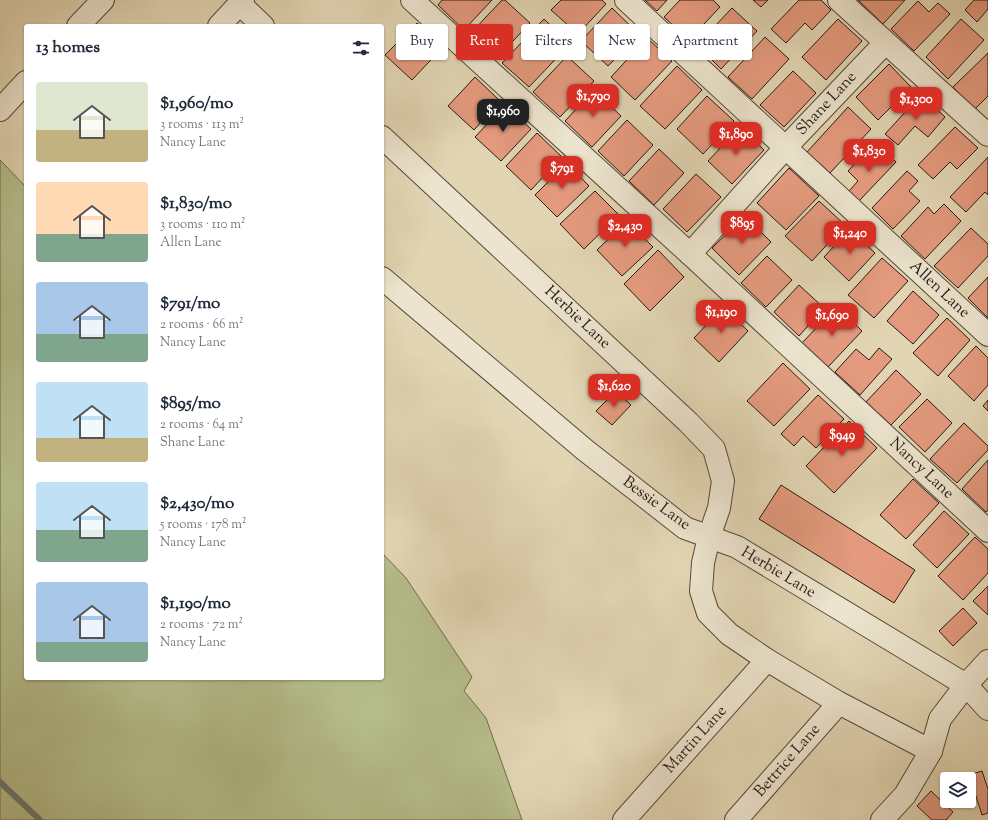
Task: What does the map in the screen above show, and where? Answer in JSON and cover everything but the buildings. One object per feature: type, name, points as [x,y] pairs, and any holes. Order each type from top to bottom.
[{"type":"street","points":[[80,24],[103,0]]},
{"type":"street","name":"Nancy Lane","points":[[412,0],[690,254],[988,531]]},
{"type":"street","name":"Allen Lane","points":[[626,0],[988,335]]},
{"type":"street","points":[[839,0],[988,135]]},
{"type":"street","points":[[221,24],[242,2],[261,24]]},
{"type":"street","name":"Shane Lane","points":[[690,254],[786,147],[885,43]]},
{"type":"street","points":[[0,110],[24,84]]},
{"type":"street","name":"Herbie Lane","points":[[384,139],[688,422],[714,449],[724,481],[719,508],[709,538],[737,547],[966,685],[988,709]]},
{"type":"street","name":"Bessie Lane","points":[[384,280],[586,450],[684,528],[709,538],[703,563],[701,591],[708,613],[729,634],[768,660],[839,703],[931,751]]},
{"type":"street","name":"Martin Lane","points":[[624,820],[768,660]]},
{"type":"street","points":[[882,820],[905,795],[931,751],[940,719],[966,685],[988,661]]},
{"type":"street","name":"Bettrice Lane","points":[[736,820],[839,703]]},
{"type":"green space","points":[[0,160],[24,185],[24,680],[384,680],[384,555],[406,578],[472,677],[464,691],[486,718],[522,820],[0,820]]},
{"type":"waterway","points":[[0,782],[40,820]]}]
